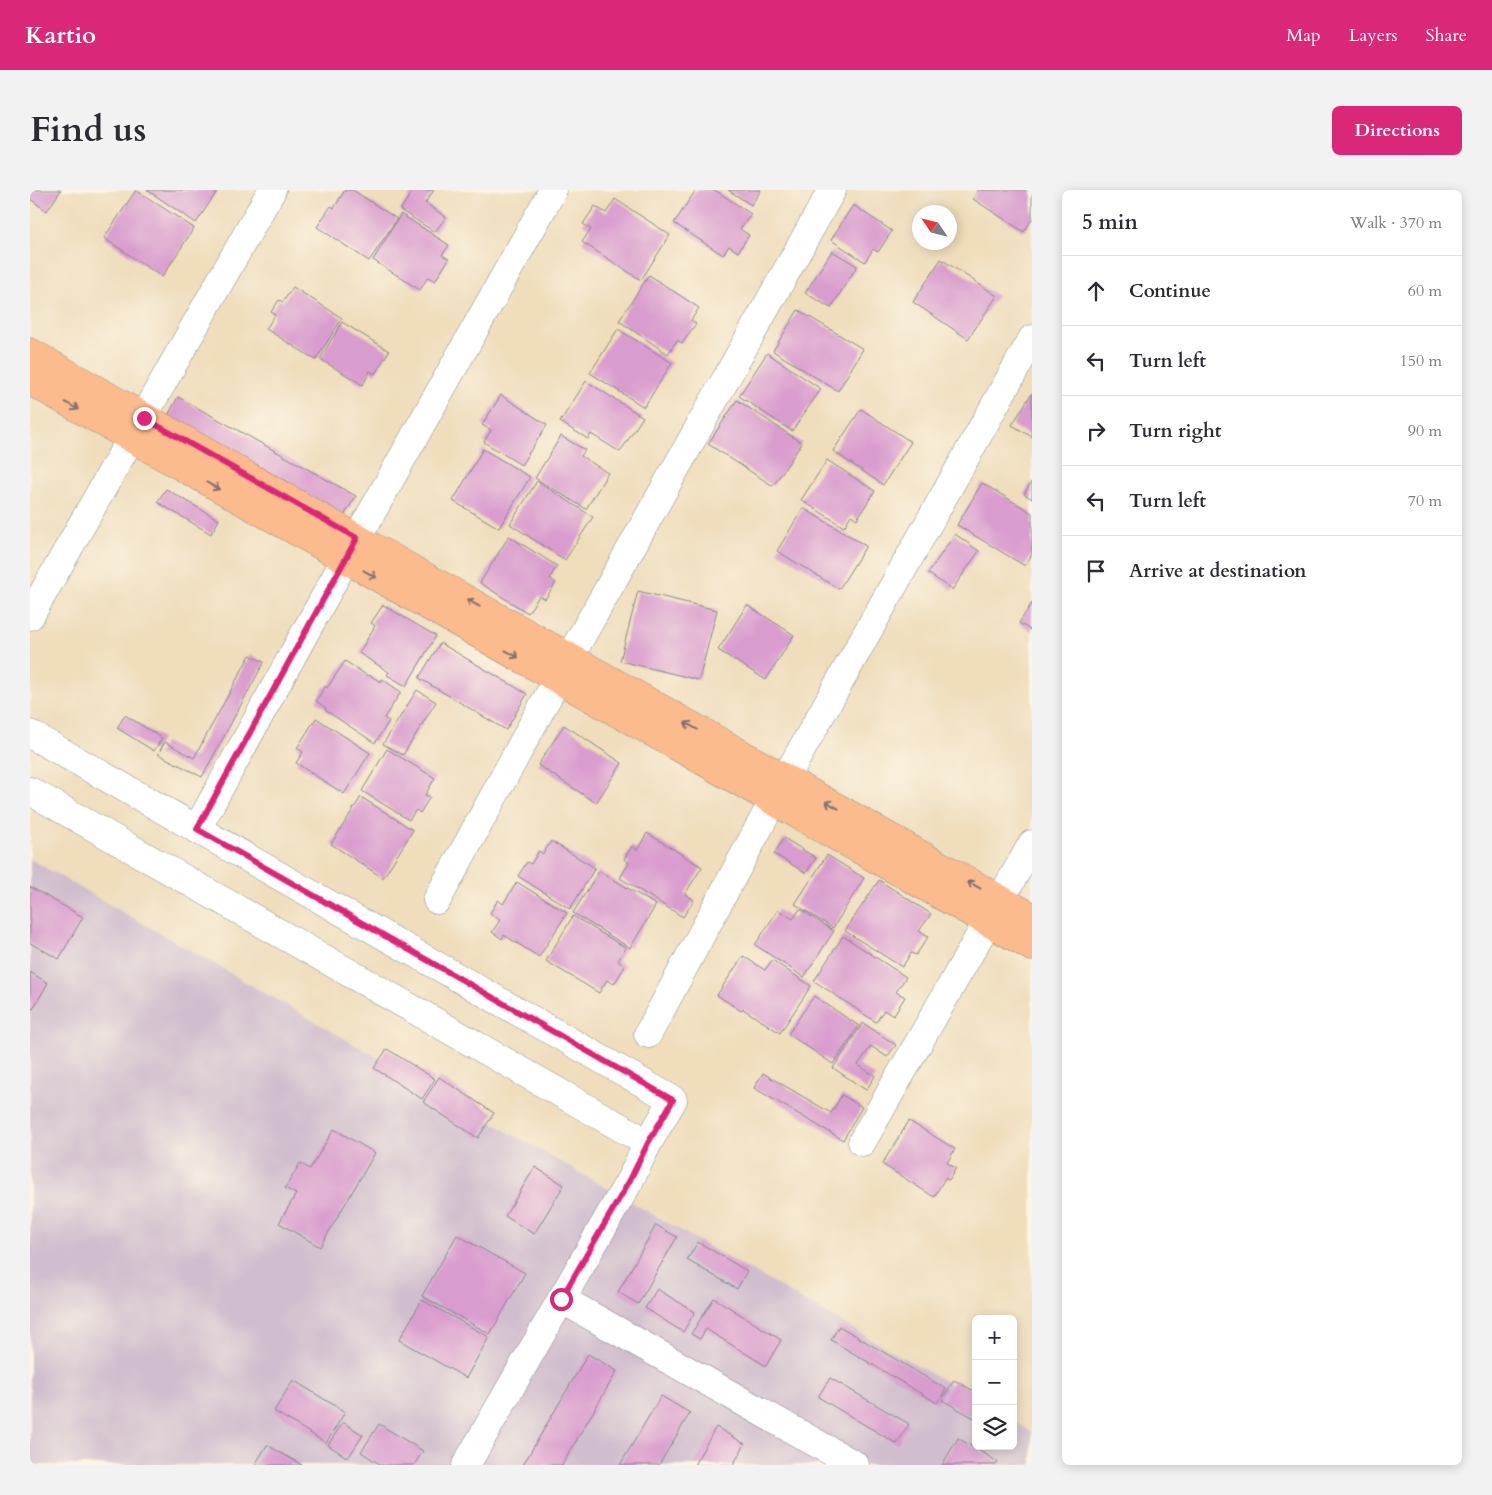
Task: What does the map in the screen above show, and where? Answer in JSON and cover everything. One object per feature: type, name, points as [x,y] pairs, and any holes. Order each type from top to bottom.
[{"type":"main road","points":[[30,352],[137,429]]},
{"type":"main road","points":[[30,381],[137,429],[995,911],[1032,947]]},
{"type":"main road","points":[[995,911],[1032,917]]},
{"type":"street","points":[[30,616],[272,190]]},
{"type":"street","points":[[197,829],[552,190]]},
{"type":"street","points":[[437,900],[832,190]]},
{"type":"street","points":[[648,1034],[779,790],[1032,339]]},
{"type":"street","points":[[30,734],[673,1100],[648,1143],[630,1180],[466,1465]]},
{"type":"street","points":[[30,791],[648,1143]]},
{"type":"street","points":[[862,1142],[1032,844]]},
{"type":"street","points":[[561,1299],[855,1465]]},
{"type":"shaded area","points":[[30,859],[972,1397],[972,1450],[1017,1450],[1017,1423],[1032,1432],[1032,1465],[30,1465]]},
{"type":"building","points":[[30,190],[61,190],[47,211],[30,199]]},
{"type":"building","points":[[136,190],[194,228],[162,277],[104,238]]},
{"type":"building","points":[[147,190],[218,190],[196,223]]},
{"type":"building","points":[[345,190],[353,190],[397,219],[369,261],[317,227],[331,206],[334,208]]},
{"type":"building","points":[[413,190],[434,190],[425,203],[446,217],[435,232],[400,210]]},
{"type":"building","points":[[696,190],[715,190],[751,214],[740,229],[749,235],[738,252],[729,246],[723,255],[674,223]]},
{"type":"building","points":[[728,190],[761,190],[751,205]]},
{"type":"building","points":[[978,190],[1032,190],[1032,219],[1024,232],[973,199]]},
{"type":"building","points":[[615,199],[670,235],[641,280],[582,242],[591,229],[583,224],[595,206],[606,213]]},
{"type":"building","points":[[853,205],[892,231],[878,252],[873,249],[865,262],[831,240]]},
{"type":"building","points":[[401,214],[449,245],[442,255],[449,259],[435,281],[428,277],[420,290],[373,260]]},
{"type":"building","points":[[832,251],[857,266],[831,308],[805,293]]},
{"type":"building","points":[[941,259],[997,296],[968,339],[913,302]]},
{"type":"building","points":[[649,275],[699,308],[691,320],[696,324],[682,343],[677,340],[668,354],[619,321]]},
{"type":"building","points":[[293,287],[342,318],[316,360],[266,329],[275,315],[271,312],[279,300],[283,302]]},
{"type":"building","points":[[798,310],[863,349],[838,391],[773,351]]},
{"type":"building","points":[[342,322],[389,351],[375,374],[370,371],[363,385],[320,359]]},
{"type":"building","points":[[618,329],[672,363],[644,407],[590,373]]},
{"type":"building","points":[[767,353],[821,389],[792,431],[739,396]]},
{"type":"building","points":[[586,381],[643,417],[620,452],[591,434],[588,439],[560,422]]},
{"type":"building","points":[[1032,393],[1032,437],[1012,425]]},
{"type":"building","points":[[501,395],[547,425],[521,465],[484,442],[491,430],[482,425]]},
{"type":"building","points":[[178,397],[356,496],[344,516],[167,417]]},
{"type":"building","points":[[737,400],[802,443],[773,486],[708,444]]},
{"type":"building","points":[[861,409],[911,442],[883,485],[833,451]]},
{"type":"building","points":[[561,436],[585,450],[581,456],[608,473],[586,509],[535,478]]},
{"type":"building","points":[[483,449],[530,477],[499,528],[453,501]]},
{"type":"building","points":[[827,460],[875,491],[857,519],[851,515],[844,527],[801,500]]},
{"type":"building","points":[[537,481],[593,517],[565,560],[510,524]]},
{"type":"building","points":[[1032,481],[1032,499],[1024,494]]},
{"type":"building","points":[[982,483],[1032,513],[1032,554],[1025,566],[957,525]]},
{"type":"building","points":[[166,489],[219,520],[211,534],[157,502]]},
{"type":"building","points":[[803,508],[866,546],[839,589],[777,551]]},
{"type":"building","points":[[955,534],[979,551],[952,590],[928,573]]},
{"type":"building","points":[[509,536],[557,566],[550,578],[556,583],[545,599],[539,596],[528,613],[480,583]]},
{"type":"building","points":[[638,591],[717,610],[699,680],[620,661]]},
{"type":"building","points":[[1032,603],[1032,631],[1019,623]]},
{"type":"building","points":[[383,605],[436,636],[406,686],[387,675],[389,672],[359,653],[375,626],[371,623]]},
{"type":"building","points":[[747,605],[794,635],[766,680],[718,650]]},
{"type":"building","points":[[440,643],[527,694],[506,730],[419,678]]},
{"type":"building","points":[[250,655],[264,662],[202,777],[158,754],[165,742],[194,758]]},
{"type":"building","points":[[345,661],[368,676],[381,682],[382,679],[401,692],[384,718],[389,721],[375,743],[325,710],[326,708],[316,701],[325,686],[327,688]]},
{"type":"building","points":[[417,690],[436,702],[403,755],[383,744]]},
{"type":"building","points":[[125,715],[162,738],[154,751],[117,728]]},
{"type":"building","points":[[316,718],[370,753],[344,794],[296,763],[303,752],[297,748]]},
{"type":"building","points":[[564,725],[622,763],[596,803],[538,765]]},
{"type":"building","points":[[387,749],[435,778],[425,795],[430,797],[420,813],[416,810],[409,820],[362,791]]},
{"type":"building","points":[[361,797],[413,830],[383,878],[331,844]]},
{"type":"building","points":[[647,833],[702,867],[685,894],[694,900],[683,917],[620,878],[629,863],[624,859],[632,846],[637,850]]},
{"type":"building","points":[[784,838],[816,858],[806,873],[774,854]]},
{"type":"building","points":[[551,841],[595,868],[570,909],[518,876],[527,862],[531,864],[539,851],[543,854]]},
{"type":"building","points":[[827,855],[864,878],[833,928],[795,904]]},
{"type":"building","points":[[599,871],[656,905],[630,948],[573,913]]},
{"type":"building","points":[[879,880],[931,914],[919,931],[928,937],[916,955],[911,953],[902,967],[845,931]]},
{"type":"building","points":[[517,882],[567,913],[539,957],[504,935],[502,939],[492,932],[500,920],[490,913],[498,900],[503,904]]},
{"type":"building","points":[[30,887],[83,917],[59,959],[30,943]]},
{"type":"building","points":[[800,909],[834,931],[804,977],[755,945],[778,910],[793,919]]},
{"type":"building","points":[[573,916],[626,948],[618,961],[625,966],[614,984],[607,980],[599,993],[546,961]]},
{"type":"building","points":[[843,936],[906,977],[896,992],[905,997],[893,1016],[884,1010],[876,1022],[814,981]]},
{"type":"building","points":[[743,956],[765,970],[772,960],[811,986],[780,1033],[717,995]]},
{"type":"building","points":[[30,972],[48,983],[33,1009],[30,1007]]},
{"type":"building","points":[[814,996],[859,1026],[833,1064],[788,1034]]},
{"type":"building","points":[[863,1023],[896,1045],[887,1057],[871,1046],[858,1065],[875,1076],[866,1090],[833,1068]]},
{"type":"building","points":[[387,1049],[435,1079],[422,1099],[374,1068]]},
{"type":"building","points":[[763,1073],[831,1113],[842,1095],[862,1107],[843,1140],[754,1088]]},
{"type":"building","points":[[439,1077],[494,1113],[478,1138],[423,1102]]},
{"type":"building","points":[[909,1121],[955,1149],[947,1163],[956,1168],[949,1180],[945,1178],[934,1197],[882,1164]]},
{"type":"building","points":[[334,1129],[375,1153],[320,1247],[279,1223],[296,1194],[285,1188],[300,1163],[310,1169]]},
{"type":"building","points":[[535,1167],[564,1185],[534,1234],[505,1216]]},
{"type":"building","points":[[656,1225],[677,1237],[638,1304],[618,1292]]},
{"type":"building","points":[[457,1235],[525,1273],[490,1334],[422,1296]]},
{"type":"building","points":[[698,1242],[747,1271],[737,1289],[687,1260]]},
{"type":"building","points":[[657,1289],[695,1312],[683,1332],[645,1308]]},
{"type":"building","points":[[714,1298],[781,1340],[766,1366],[706,1329],[700,1339],[691,1334]]},
{"type":"building","points":[[422,1300],[489,1337],[466,1378],[399,1340]]},
{"type":"building","points":[[839,1326],[946,1389],[937,1403],[831,1340]]},
{"type":"building","points":[[588,1354],[617,1371],[562,1465],[523,1465]]},
{"type":"building","points":[[830,1378],[909,1424],[897,1444],[818,1397]]},
{"type":"building","points":[[293,1380],[345,1412],[326,1443],[274,1411]]},
{"type":"building","points":[[954,1380],[972,1390],[972,1417],[942,1400]]},
{"type":"building","points":[[661,1396],[690,1413],[659,1465],[620,1465]]},
{"type":"building","points":[[343,1422],[363,1435],[348,1458],[328,1445]]},
{"type":"building","points":[[379,1424],[423,1451],[414,1465],[381,1465],[361,1452]]},
{"type":"building","points":[[716,1427],[745,1444],[733,1465],[694,1465]]},
{"type":"building","points":[[958,1438],[972,1446],[972,1450],[978,1450],[998,1462],[996,1465],[942,1465]]},
{"type":"building","points":[[267,1445],[302,1465],[255,1465]]},
{"type":"route","points":[[144,418],[357,538],[197,829],[673,1100],[648,1143],[630,1180],[561,1299]]}]
